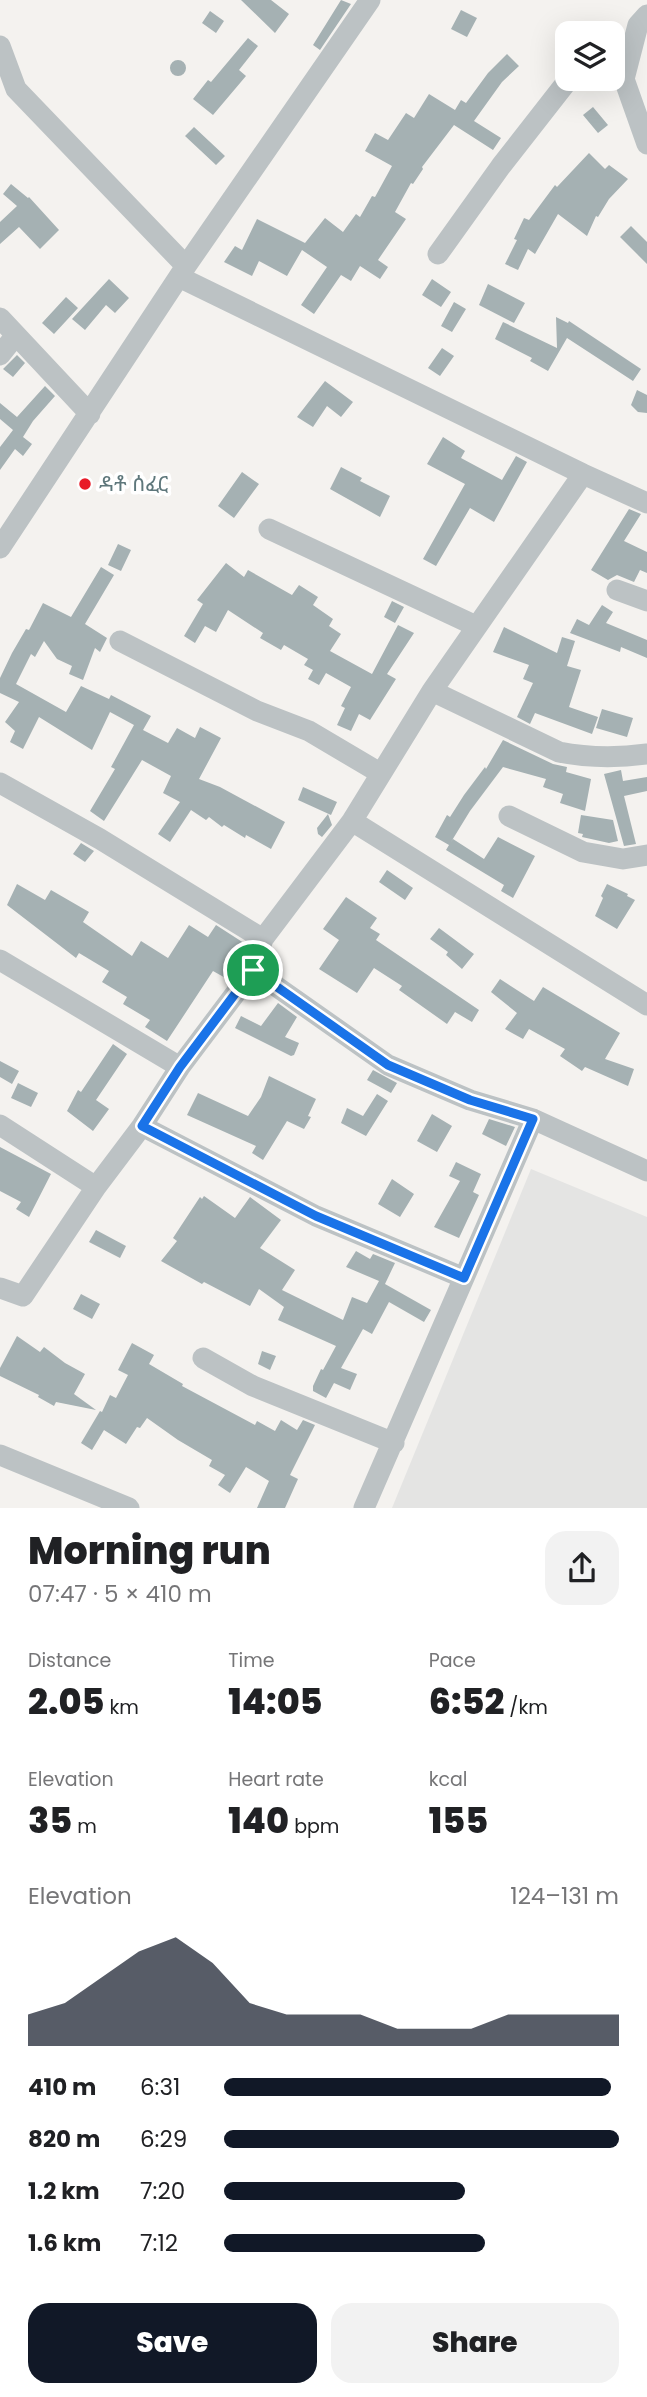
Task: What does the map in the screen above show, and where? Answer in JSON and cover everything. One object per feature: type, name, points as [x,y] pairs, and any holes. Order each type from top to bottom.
[{"type":"street","points":[[0,548],[182,271],[370,0]]},
{"type":"street","points":[[625,58],[638,25],[647,15]]},
{"type":"street","points":[[0,46],[16,89],[182,271],[583,474],[647,503]]},
{"type":"street","points":[[438,254],[501,166],[560,91]]},
{"type":"street","points":[[625,91],[647,144]]},
{"type":"street","points":[[0,318],[90,414]]},
{"type":"street","points":[[0,355],[16,335]]},
{"type":"street","points":[[0,1288],[23,1296],[180,1067],[253,970],[263,939],[352,821],[432,691],[583,474]]},
{"type":"street","points":[[269,529],[476,626]]},
{"type":"street","points":[[617,590],[647,601]]},
{"type":"street","points":[[120,641],[257,711],[309,731],[380,773]]},
{"type":"street","points":[[432,691],[559,752],[582,757],[616,758],[647,754]]},
{"type":"street","points":[[0,783],[100,839],[263,939]]},
{"type":"street","points":[[509,816],[583,852],[623,859],[647,855]]},
{"type":"street","points":[[352,821],[647,1005]]},
{"type":"street","points":[[0,960],[180,1067]]},
{"type":"street","points":[[253,970],[388,1065],[470,1100],[533,1119],[647,1171]]},
{"type":"street","points":[[364,1508],[533,1119]]},
{"type":"street","points":[[0,1125],[96,1187]]},
{"type":"street","points":[[142,1126],[316,1216],[464,1278]]},
{"type":"street","points":[[203,1358],[253,1386],[394,1443]]},
{"type":"street","points":[[0,1455],[129,1508]]},
{"type":"shaded area","points":[[531,1169],[647,1217],[647,1508],[392,1508]]},
{"type":"building","points":[[241,0],[271,0],[289,14],[275,33]]},
{"type":"building","points":[[341,0],[351,4],[320,50],[313,45]]},
{"type":"building","points":[[461,10],[477,18],[467,37],[451,29]]},
{"type":"building","points":[[210,11],[224,21],[216,33],[202,23]]},
{"type":"building","points":[[248,38],[258,46],[239,70],[246,76],[213,115],[193,99]]},
{"type":"building","points":[[507,54],[519,66],[502,82],[474,121],[501,138],[493,150],[454,125],[422,167],[413,184],[411,183],[395,212],[406,219],[378,260],[388,267],[380,279],[360,266],[351,281],[341,275],[314,314],[301,305],[327,267],[302,250],[287,276],[259,261],[252,276],[224,262],[235,246],[242,250],[257,219],[305,243],[325,218],[343,232],[356,214],[360,217],[372,196],[375,197],[392,166],[365,151],[375,133],[388,140],[406,113],[414,118],[429,94],[455,110],[461,100],[466,103],[488,73]]},
{"type":"building","points":[[175,60],[181,60],[186,68],[184,74],[175,76],[170,71],[170,65]]},
{"type":"building","points":[[593,107],[608,125],[598,133],[583,115]]},
{"type":"building","points":[[194,127],[225,156],[216,165],[185,136]]},
{"type":"building","points":[[589,153],[605,169],[609,165],[628,179],[609,199],[598,217],[596,216],[587,236],[558,214],[535,254],[528,249],[518,270],[505,264],[524,218],[529,220],[555,185],[557,187]]},
{"type":"building","points":[[11,184],[29,197],[59,230],[40,249],[19,227],[0,244],[0,222],[17,206],[3,194]]},
{"type":"building","points":[[631,226],[647,242],[647,264],[620,237]]},
{"type":"building","points":[[109,279],[129,298],[115,313],[106,305],[85,330],[72,319]]},
{"type":"building","points":[[432,279],[451,292],[441,307],[422,295]]},
{"type":"building","points":[[488,284],[525,303],[514,323],[479,305]]},
{"type":"building","points":[[66,297],[78,308],[54,334],[42,323]]},
{"type":"building","points":[[454,302],[466,309],[452,332],[441,326]]},
{"type":"building","points":[[556,317],[568,323],[569,321],[641,369],[633,381],[567,338],[548,371],[530,361],[532,358],[495,339],[503,322],[557,348]]},
{"type":"building","points":[[442,348],[454,356],[440,376],[428,368]]},
{"type":"building","points":[[17,355],[25,363],[13,377],[3,369]]},
{"type":"building","points":[[325,381],[353,402],[341,417],[327,406],[313,427],[297,417]]},
{"type":"building","points":[[45,386],[55,396],[23,437],[32,444],[23,456],[15,449],[0,470],[0,447],[13,430],[0,419],[0,403],[17,417]]},
{"type":"building","points":[[637,390],[647,395],[647,413],[638,412],[631,405]]},
{"type":"building","points":[[443,437],[465,451],[461,458],[502,480],[516,456],[527,462],[494,522],[470,508],[436,566],[423,559],[465,484],[427,464]]},
{"type":"building","points":[[341,467],[362,478],[360,481],[390,496],[380,517],[330,489]]},
{"type":"building","points":[[242,472],[259,484],[234,518],[218,506]]},
{"type":"building","points":[[629,509],[641,514],[624,541],[647,552],[647,573],[640,570],[634,582],[617,575],[608,580],[591,570]]},
{"type":"building","points":[[118,544],[131,550],[121,571],[108,565]]},
{"type":"building","points":[[226,563],[244,577],[248,570],[292,595],[299,585],[318,597],[313,605],[333,619],[329,626],[341,634],[330,651],[372,674],[398,625],[414,633],[387,674],[396,679],[370,720],[359,714],[351,731],[337,725],[345,708],[341,706],[351,687],[326,673],[319,685],[308,679],[313,670],[304,665],[308,659],[284,645],[281,650],[260,638],[263,633],[228,610],[216,632],[205,626],[195,643],[184,636],[203,604],[197,600]]},
{"type":"building","points":[[101,567],[114,575],[85,624],[107,638],[100,652],[95,648],[83,680],[69,674],[72,666],[57,659],[44,641],[35,657],[31,654],[16,684],[66,712],[81,686],[109,699],[111,695],[151,716],[143,730],[168,743],[177,728],[195,738],[200,727],[221,738],[199,779],[220,787],[285,822],[271,849],[224,825],[222,827],[209,817],[206,820],[191,810],[170,842],[158,834],[180,802],[163,793],[171,776],[142,760],[104,821],[90,811],[115,769],[111,767],[134,725],[110,712],[92,750],[39,717],[23,749],[10,742],[15,731],[5,722],[19,702],[0,693],[0,678],[12,653],[26,629],[29,630],[43,603],[71,617]]},
{"type":"building","points":[[392,601],[404,607],[395,623],[384,617]]},
{"type":"building","points":[[602,605],[613,612],[606,623],[647,640],[647,658],[621,647],[620,652],[570,633],[577,619],[589,625]]},
{"type":"building","points":[[504,627],[557,653],[562,637],[575,641],[567,666],[581,670],[569,707],[598,717],[592,734],[535,713],[530,724],[517,717],[533,683],[523,679],[529,665],[493,652]]},
{"type":"building","points":[[602,709],[633,718],[627,737],[596,728]]},
{"type":"building","points":[[503,740],[553,764],[567,767],[566,772],[591,779],[585,811],[560,803],[563,794],[543,787],[546,779],[503,767],[470,811],[451,842],[453,839],[484,859],[498,837],[535,856],[513,898],[501,891],[504,885],[446,850],[449,845],[435,837],[447,815],[450,817],[485,767],[486,769]]},
{"type":"building","points":[[621,770],[623,781],[647,777],[647,791],[624,796],[636,844],[624,846],[604,774]]},
{"type":"building","points":[[303,787],[337,802],[331,815],[298,800]]},
{"type":"building","points":[[328,814],[332,825],[322,837],[317,828]]},
{"type":"building","points":[[581,815],[613,820],[618,841],[609,843],[582,837],[583,834],[578,833]]},
{"type":"building","points":[[81,843],[94,851],[85,862],[73,854]]},
{"type":"building","points":[[387,870],[413,888],[405,900],[379,882]]},
{"type":"building","points":[[17,884],[45,900],[51,890],[89,912],[83,922],[132,956],[141,941],[168,958],[189,925],[208,937],[216,925],[247,945],[242,961],[229,980],[213,971],[167,1041],[145,1027],[150,1020],[123,1004],[127,997],[102,982],[109,971],[79,953],[76,958],[7,905]]},
{"type":"building","points":[[607,884],[635,900],[617,929],[595,916]]},
{"type":"building","points":[[346,897],[377,918],[370,928],[380,934],[376,940],[479,1010],[472,1022],[455,1012],[447,1024],[399,990],[402,986],[374,968],[357,993],[319,969],[339,940],[323,929]]},
{"type":"building","points":[[439,928],[474,954],[462,969],[446,955],[448,952],[430,939]]},
{"type":"building","points":[[500,979],[534,1001],[543,987],[620,1033],[605,1059],[634,1069],[628,1086],[585,1067],[582,1071],[560,1056],[565,1049],[529,1029],[523,1039],[505,1029],[517,1013],[491,992]]},
{"type":"building","points":[[278,1003],[297,1017],[285,1037],[299,1043],[291,1056],[235,1028],[241,1016],[261,1026]]},
{"type":"building","points":[[113,1044],[127,1054],[96,1100],[109,1109],[93,1131],[67,1111],[78,1090],[81,1092]]},
{"type":"building","points":[[0,1061],[19,1071],[12,1084],[0,1077]]},
{"type":"building","points":[[373,1070],[397,1083],[391,1093],[367,1080]]},
{"type":"building","points":[[269,1076],[316,1099],[304,1129],[287,1121],[263,1160],[252,1153],[256,1146],[187,1115],[198,1093],[248,1116],[261,1097]]},
{"type":"building","points":[[18,1083],[38,1093],[31,1107],[11,1098]]},
{"type":"building","points":[[377,1094],[388,1101],[366,1136],[341,1123],[347,1108],[363,1116]]},
{"type":"building","points":[[432,1114],[452,1126],[437,1152],[417,1141]]},
{"type":"building","points":[[489,1119],[515,1127],[506,1146],[482,1134]]},
{"type":"building","points":[[0,1147],[51,1174],[29,1217],[16,1209],[21,1202],[0,1191]]},
{"type":"building","points":[[456,1162],[481,1174],[473,1192],[479,1195],[459,1238],[434,1227],[460,1181],[449,1176]]},
{"type":"building","points":[[392,1179],[414,1194],[400,1217],[378,1204]]},
{"type":"building","points":[[204,1196],[235,1218],[250,1197],[281,1220],[260,1248],[295,1270],[282,1290],[343,1320],[352,1297],[367,1303],[379,1281],[346,1267],[356,1251],[370,1259],[373,1254],[395,1263],[385,1284],[431,1310],[424,1322],[389,1302],[372,1334],[363,1329],[341,1368],[357,1374],[350,1390],[334,1383],[326,1398],[313,1391],[313,1386],[336,1346],[278,1320],[284,1307],[259,1289],[250,1306],[161,1261],[177,1241],[173,1238],[200,1197],[202,1199]]},
{"type":"building","points":[[96,1230],[126,1246],[120,1258],[89,1242]]},
{"type":"building","points":[[81,1294],[100,1304],[92,1319],[73,1309]]},
{"type":"building","points":[[17,1336],[40,1352],[44,1347],[85,1374],[74,1394],[96,1410],[56,1402],[54,1406],[38,1397],[39,1395],[0,1376],[0,1368]]},
{"type":"building","points":[[132,1343],[154,1355],[149,1364],[183,1384],[182,1386],[255,1425],[257,1421],[275,1431],[281,1420],[297,1430],[303,1420],[315,1425],[290,1475],[298,1479],[285,1508],[257,1508],[269,1481],[246,1467],[230,1493],[218,1485],[225,1475],[209,1466],[212,1460],[147,1418],[140,1428],[137,1427],[126,1444],[104,1430],[92,1450],[81,1443],[110,1395],[116,1398],[128,1375],[118,1370]]},
{"type":"building","points":[[262,1351],[276,1356],[270,1370],[258,1364]]},
{"type":"place","name":"ዳቶ ሰፈር","points":[[85,484]]},
{"type":"route","points":[[253,970],[388,1065],[470,1100],[533,1119],[464,1278],[316,1216],[142,1126],[180,1067],[253,970]]}]
